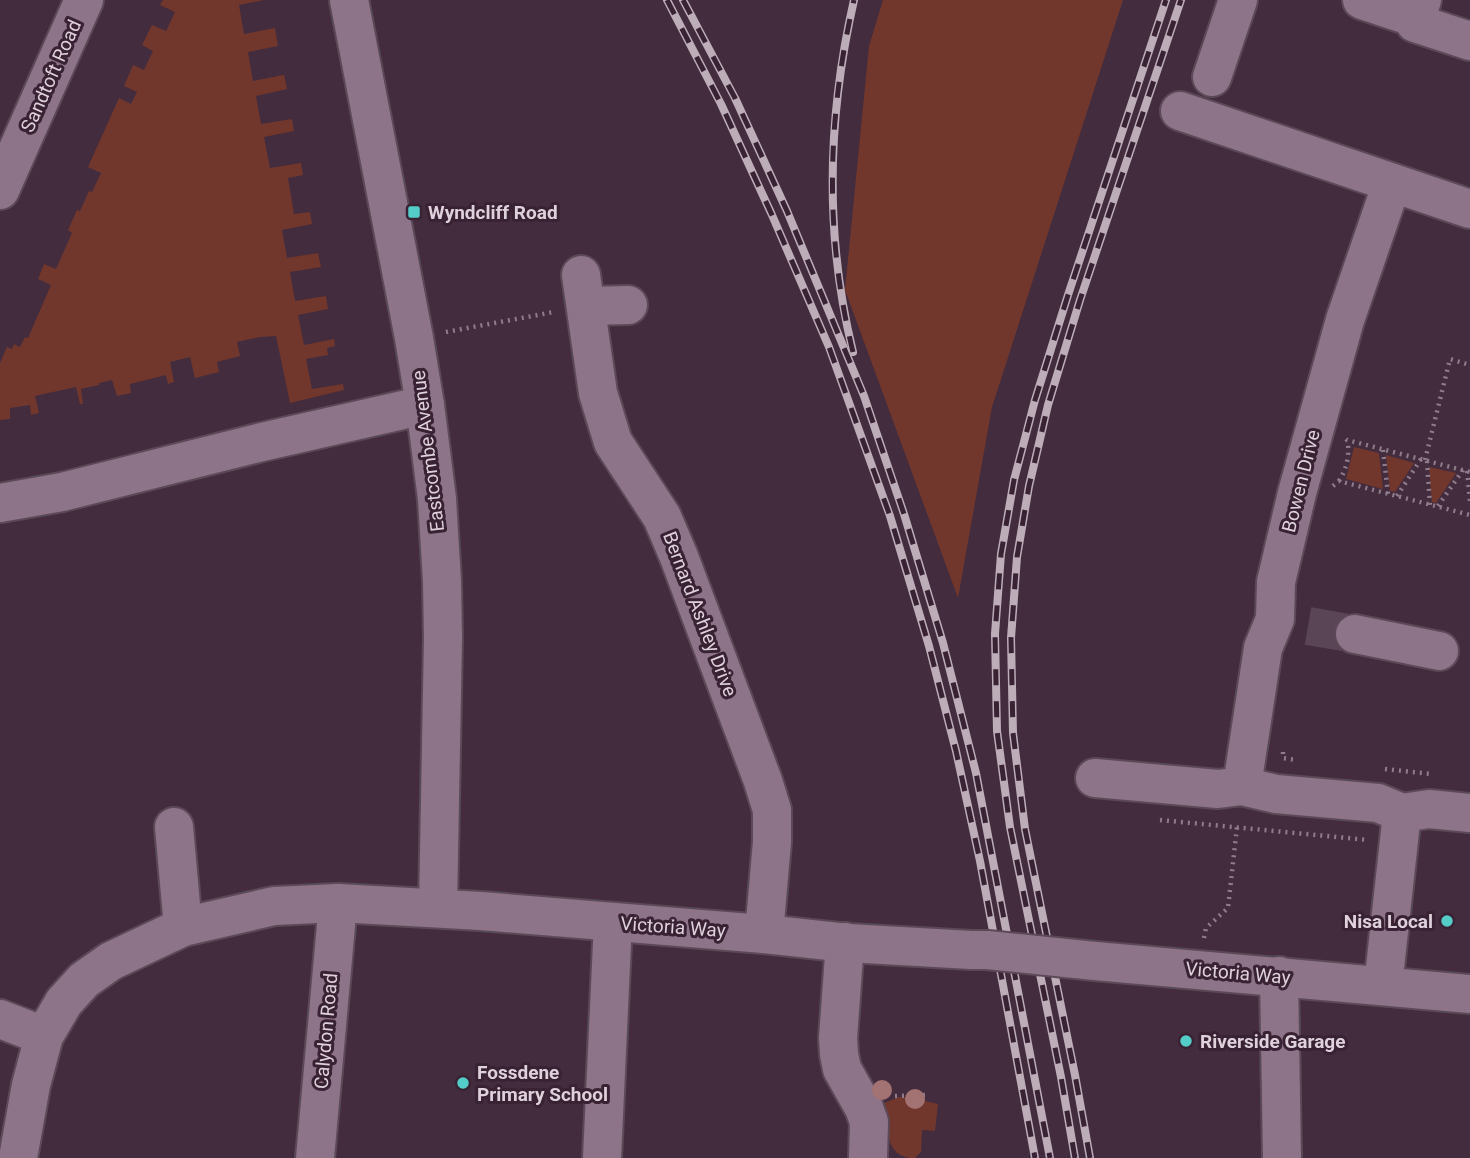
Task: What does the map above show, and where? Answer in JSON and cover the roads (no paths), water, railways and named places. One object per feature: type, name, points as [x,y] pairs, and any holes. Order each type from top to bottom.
[{"type":"street","name":"Sandtoft Road","points":[[0,190],[84,0]]},
{"type":"street","name":"Eastcombe Avenue","points":[[349,0],[425,405],[437,499],[443,638],[438,908]]},
{"type":"street","points":[[1212,77],[1238,0]]},
{"type":"street","points":[[1362,0],[1419,9],[1415,23],[1470,41]]},
{"type":"street","points":[[1180,111],[1470,209]]},
{"type":"street","name":"Bowen Drive","points":[[1242,786],[1262,648],[1292,623],[1276,582],[1297,493],[1345,320],[1392,183]]},
{"type":"street","name":"Bernard Ashley Drive","points":[[628,305],[583,291],[598,393],[613,442],[662,517],[679,556],[772,810],[764,934]]},
{"type":"street","points":[[0,503],[62,492],[425,405]]},
{"type":"street","points":[[1355,634],[1439,651]]},
{"type":"street","points":[[1095,778],[1218,789],[1242,786],[1276,794],[1378,803],[1400,828],[1383,986]]},
{"type":"street","points":[[1400,828],[1429,809],[1470,813]]},
{"type":"street","points":[[174,827],[183,928]]},
{"type":"street","name":"Victoria Way","points":[[18,1158],[31,1085],[44,1036],[64,1002],[84,980],[111,961],[183,928],[274,906],[338,904],[438,908],[845,942],[987,950],[1470,994]]},
{"type":"street","name":"Calydon Road","points":[[314,1158],[338,904]]},
{"type":"street","points":[[602,1158],[614,922]]},
{"type":"street","points":[[845,942],[839,1054],[842,1069],[869,1122],[868,1158]]},
{"type":"street","points":[[1279,976],[1282,1158]]},
{"type":"street","points":[[0,1019],[44,1036]]},
{"type":"tunnel","points":[[1308,626],[1355,634]]},
{"type":"railway","points":[[667,0],[721,104],[772,215],[829,347],[890,516],[929,646],[956,751],[980,861],[1035,1158]]},
{"type":"railway","points":[[683,0],[735,98],[787,211],[864,396],[904,514],[943,643],[976,773],[1050,1158]]},
{"type":"railway","points":[[853,352],[837,264],[832,176],[838,88],[854,0]]},
{"type":"railway","points":[[1075,1158],[1010,827],[997,731],[995,634],[1001,554],[1014,480],[1035,400],[1166,0]]},
{"type":"railway","points":[[1090,1158],[1025,829],[1013,733],[1011,638],[1017,557],[1029,486],[1048,405],[1080,300],[1181,0]]},
{"type":"place","name":"Wyndcliff Road","points":[[414,212]]},
{"type":"place","name":"Nisa Local","points":[[1447,921]]},
{"type":"place","name":"Riverside Garage","points":[[1186,1041]]},
{"type":"place","name":"Fossdene Primary School","points":[[463,1083]]}]
